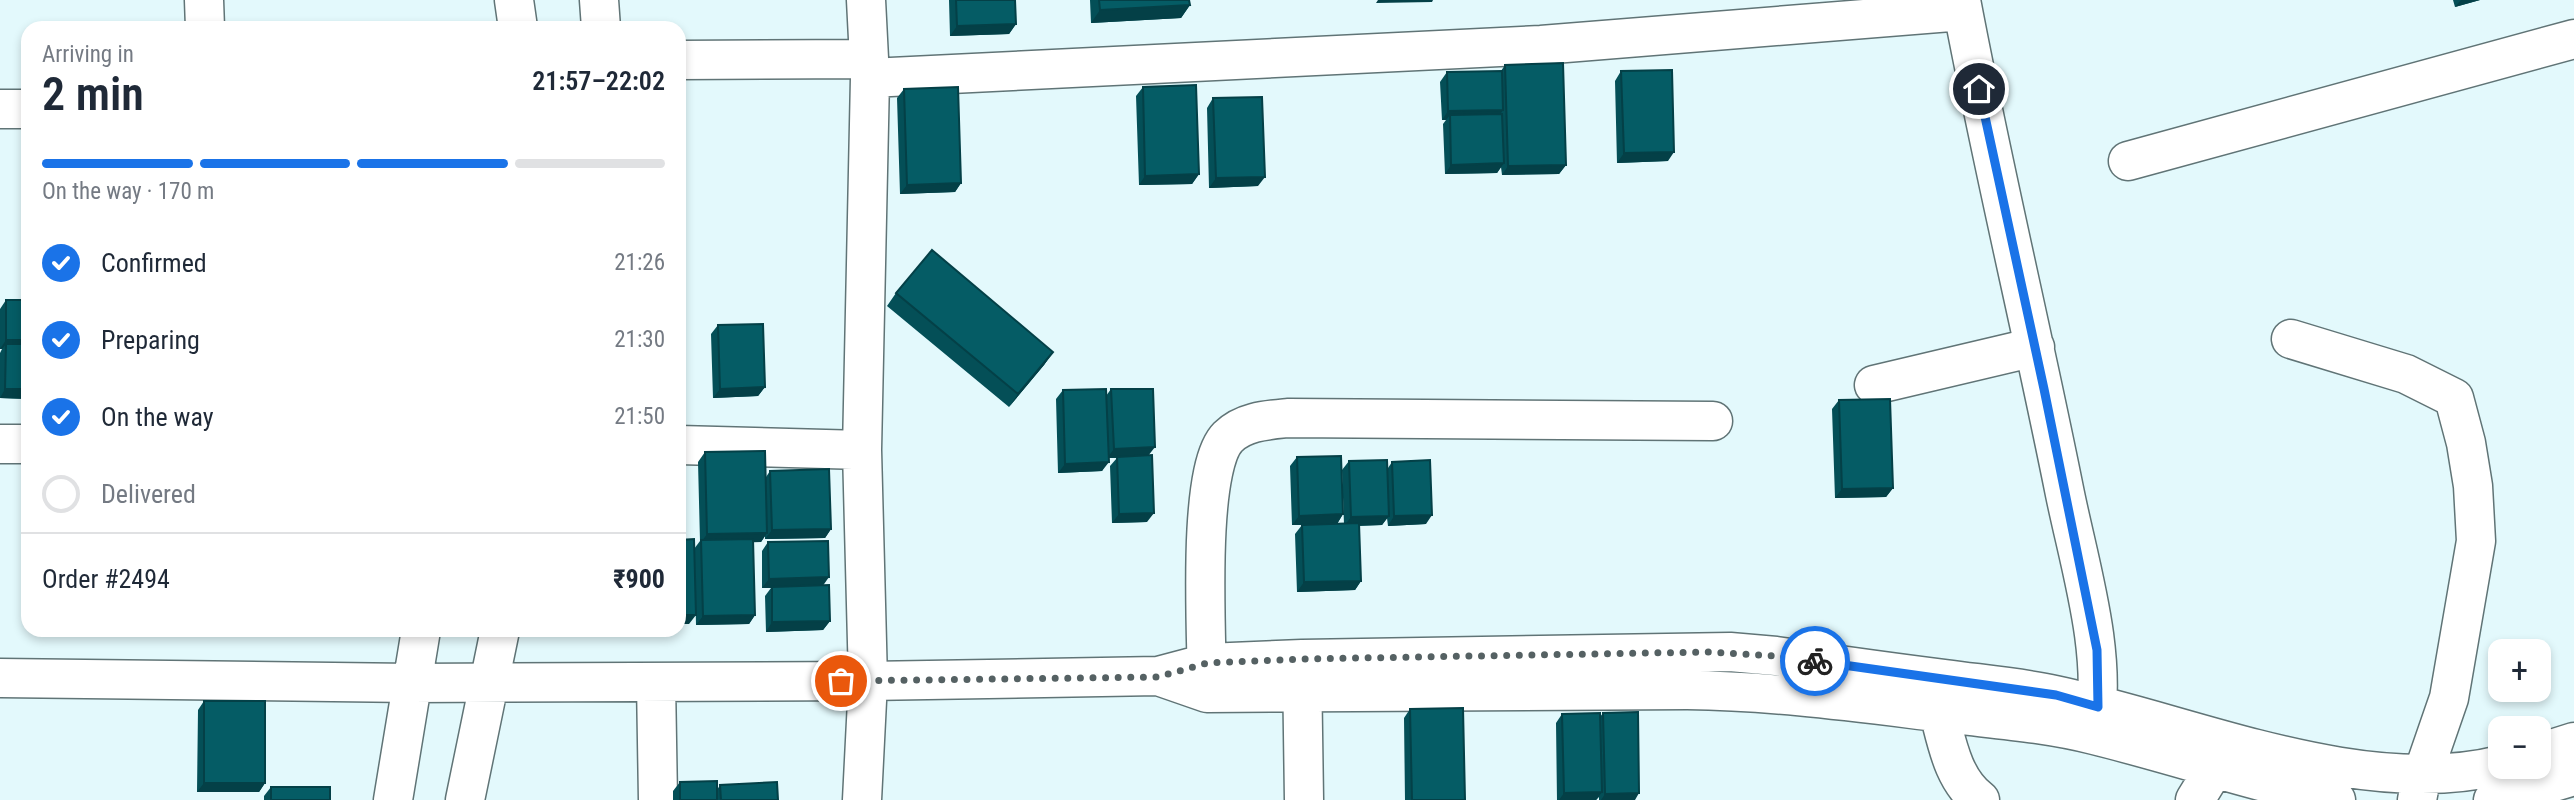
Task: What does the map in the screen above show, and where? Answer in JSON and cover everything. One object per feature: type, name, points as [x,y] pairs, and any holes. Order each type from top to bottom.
[{"type":"street","points":[[204,0],[205,21]]},
{"type":"street","points":[[514,0],[517,21]]},
{"type":"street","points":[[599,0],[600,21]]},
{"type":"street","points":[[862,800],[867,681],[862,450],[870,68],[866,0]]},
{"type":"street","points":[[686,60],[870,68],[1541,45],[1962,6],[2097,650],[2096,721]]},
{"type":"street","points":[[2129,161],[2574,39]]},
{"type":"street","points":[[0,109],[21,109]]},
{"type":"street","points":[[2291,340],[2406,374],[2454,398],[2466,443],[2473,486],[2476,541],[2449,698],[2419,789]]},
{"type":"street","points":[[1874,385],[2035,347]]},
{"type":"street","points":[[1207,678],[1206,517],[1215,460],[1227,438],[1244,425],[1289,418],[1713,421]]},
{"type":"street","points":[[0,444],[21,444]]},
{"type":"street","points":[[686,445],[862,450]]},
{"type":"street","points":[[393,800],[420,637]]},
{"type":"street","points":[[465,800],[499,637]]},
{"type":"street","points":[[0,678],[412,683],[1207,678],[1730,652],[2056,695],[2204,784],[2336,800]]},
{"type":"street","points":[[1302,675],[1740,690],[2045,725],[2096,721],[2419,789],[2574,776]]},
{"type":"street","points":[[1302,675],[1304,800]]},
{"type":"street","points":[[656,682],[658,800]]},
{"type":"street","points":[[1939,713],[1953,764],[1972,794],[1980,800]]},
{"type":"street","points":[[2551,749],[2574,742]]},
{"type":"building","points":[[956,0],[1015,0],[1016,24],[957,26]]},
{"type":"building","points":[[1099,0],[1189,0],[1190,5],[1100,10]]},
{"type":"building","points":[[1563,63],[1566,165],[1508,166],[1505,65]]},
{"type":"building","points":[[1672,70],[1674,152],[1624,153],[1621,71]]},
{"type":"building","points":[[1502,71],[1503,110],[1448,111],[1447,72]]},
{"type":"building","points":[[1196,85],[1199,174],[1145,176],[1143,87]]},
{"type":"building","points":[[958,87],[961,183],[907,185],[904,89]]},
{"type":"building","points":[[1262,97],[1265,177],[1216,178],[1213,98]]},
{"type":"building","points":[[1502,114],[1504,163],[1451,165],[1450,115]]},
{"type":"building","points":[[932,250],[1053,352],[1018,394],[896,293]]},
{"type":"building","points":[[6,300],[21,300],[21,340],[6,340]]},
{"type":"building","points":[[763,324],[765,387],[720,389],[718,325]]},
{"type":"building","points":[[6,344],[21,344],[21,389],[5,389]]},
{"type":"building","points":[[1106,389],[1109,462],[1065,464],[1063,390]]},
{"type":"building","points":[[1111,389],[1153,389],[1155,447],[1114,449]]},
{"type":"building","points":[[1890,399],[1893,488],[1842,489],[1839,400]]},
{"type":"building","points":[[765,451],[767,533],[707,534],[705,452]]},
{"type":"building","points":[[1152,455],[1154,513],[1119,514],[1117,457]]},
{"type":"building","points":[[1341,456],[1343,514],[1299,516],[1297,457]]},
{"type":"building","points":[[1387,460],[1389,516],[1351,517],[1349,461]]},
{"type":"building","points":[[1430,460],[1432,515],[1394,516],[1392,462]]},
{"type":"building","points":[[829,469],[831,529],[772,530],[770,471]]},
{"type":"building","points":[[1359,523],[1361,581],[1304,582],[1302,525]]},
{"type":"building","points":[[694,539],[696,615],[686,615],[686,540]]},
{"type":"building","points":[[753,539],[755,615],[703,616],[701,540]]},
{"type":"building","points":[[828,541],[829,577],[769,579],[768,542]]},
{"type":"building","points":[[829,585],[830,621],[772,622],[772,587]]},
{"type":"building","points":[[204,701],[265,701],[265,783],[204,783]]},
{"type":"building","points":[[1463,708],[1465,800],[1412,800],[1410,709]]},
{"type":"building","points":[[1638,712],[1639,793],[1605,794],[1603,713]]},
{"type":"building","points":[[1600,713],[1602,792],[1564,793],[1562,714]]},
{"type":"building","points":[[717,781],[717,800],[680,800],[680,782]]},
{"type":"building","points":[[777,782],[778,800],[721,800],[720,785]]},
{"type":"building","points":[[271,787],[330,787],[330,800],[271,800]]},
{"type":"way so far","points":[[841,681],[1158,677],[1207,663],[1302,659],[1730,652],[1815,661]]},
{"type":"route","points":[[1815,661],[2056,695],[2098,707],[2097,650],[1979,89]]}]
